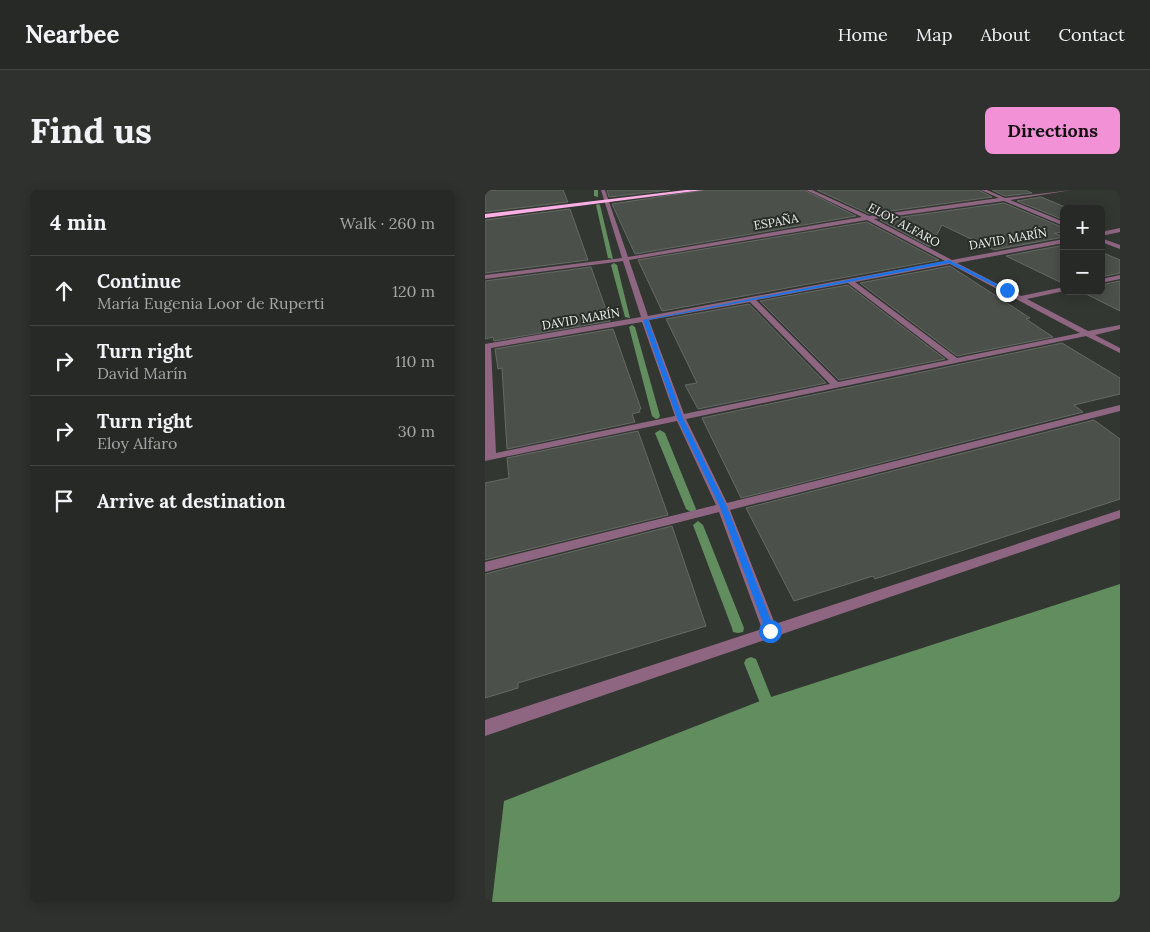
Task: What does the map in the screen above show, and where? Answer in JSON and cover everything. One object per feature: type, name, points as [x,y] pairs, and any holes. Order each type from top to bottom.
[{"type":"highway","points":[[485,216],[700,190]]},
{"type":"street","points":[[603,190],[645,320],[680,418],[723,507],[770,631]]},
{"type":"street","name":"ELOY ALFARO","points":[[808,190],[868,218],[1120,351]]},
{"type":"street","points":[[983,190],[1060,222]]},
{"type":"street","name":"ESPAÑA","points":[[485,277],[625,259],[868,218],[1070,190]]},
{"type":"street","points":[[1105,233],[1120,230]]},
{"type":"street","name":"DAVID MARÍN","points":[[486,347],[645,320],[1060,241]]},
{"type":"street","points":[[1105,241],[1120,247]]},
{"type":"street","points":[[1105,280],[1120,277]]},
{"type":"street","points":[[848,280],[956,361]]},
{"type":"street","points":[[1021,298],[1060,290]]},
{"type":"street","points":[[751,299],[836,386]]},
{"type":"street","points":[[486,347],[488,457],[1120,327]]},
{"type":"street","points":[[485,567],[1120,408]]},
{"type":"street","points":[[485,728],[1120,514]]},
{"type":"shaded area","points":[[1120,584],[1120,902],[492,902],[504,801],[765,699]]},
{"type":"building","points":[[563,190],[568,202],[485,212],[485,191]]},
{"type":"building","points":[[607,190],[670,190],[609,197]]},
{"type":"building","points":[[705,190],[804,190],[856,216],[635,254],[612,204]]},
{"type":"building","points":[[817,190],[979,190],[992,197],[869,214]]},
{"type":"building","points":[[992,190],[1025,190],[1032,193],[1005,196]]},
{"type":"building","points":[[1041,197],[1060,205],[1060,218],[1017,201]]},
{"type":"building","points":[[1004,203],[1060,226],[1060,232],[1054,233],[1060,235],[1060,238],[994,250],[942,225],[930,247],[880,220]]},
{"type":"building","points":[[570,209],[588,260],[485,273],[485,220]]},
{"type":"building","points":[[867,222],[939,260],[662,311],[638,260]]},
{"type":"building","points":[[1060,246],[1060,282],[1006,256]]},
{"type":"building","points":[[1105,254],[1120,260],[1120,273],[1105,276]]},
{"type":"building","points":[[950,266],[1030,318],[1026,319],[1053,337],[957,356],[860,283]]},
{"type":"building","points":[[591,267],[610,321],[494,341],[493,337],[485,339],[485,281]]},
{"type":"building","points":[[1120,281],[1120,311],[1088,295],[1105,295],[1105,284]]},
{"type":"building","points":[[848,285],[945,359],[839,380],[760,301]]},
{"type":"building","points":[[749,304],[826,383],[698,409],[685,385],[697,383],[666,319]]},
{"type":"building","points":[[613,329],[641,409],[639,410],[640,412],[632,414],[635,422],[507,449],[502,368],[498,369],[495,349]]},
{"type":"building","points":[[1062,343],[1120,378],[1120,394],[1074,405],[1083,412],[741,498],[702,418]]},
{"type":"building","points":[[1094,420],[1120,439],[1120,499],[875,579],[873,576],[794,601],[746,508]]},
{"type":"building","points":[[638,431],[668,515],[485,560],[485,483],[509,478],[507,458]]},
{"type":"building","points":[[672,526],[706,626],[518,683],[518,688],[485,698],[485,574]]},
{"type":"waterway","points":[[596,190],[596,196]]},
{"type":"waterway","points":[[598,205],[611,258]]},
{"type":"waterway","points":[[614,265],[628,317]]},
{"type":"waterway","points":[[632,327],[656,416]]},
{"type":"waterway","points":[[660,433],[691,509]]},
{"type":"waterway","points":[[698,525],[738,628]]},
{"type":"waterway","points":[[751,663],[765,699]]},
{"type":"route","points":[[770,631],[723,507],[680,418],[645,320],[949,262],[1007,290]]}]
